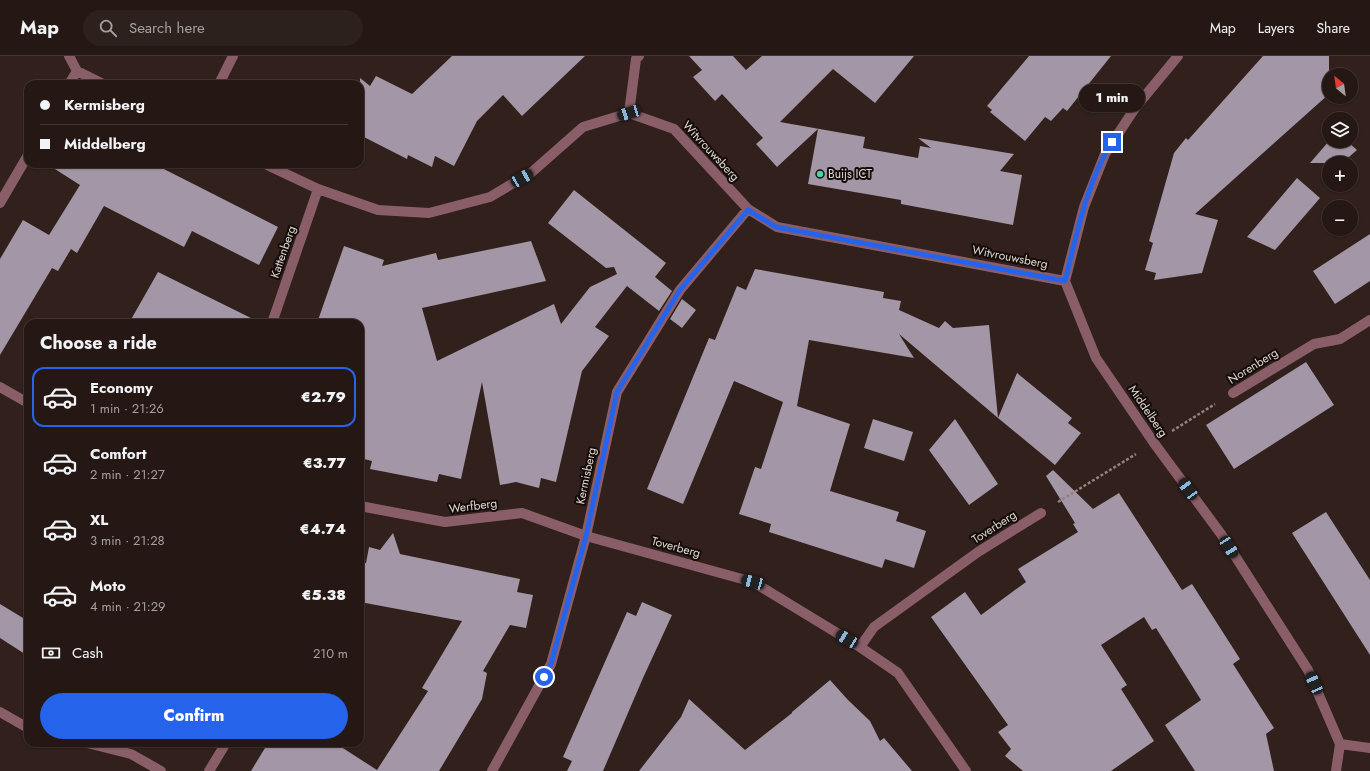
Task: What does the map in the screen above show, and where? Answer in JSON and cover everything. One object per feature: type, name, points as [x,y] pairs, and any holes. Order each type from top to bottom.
[{"type":"street","points":[[69,56],[77,71],[95,80]]},
{"type":"street","points":[[221,80],[233,56]]},
{"type":"street","points":[[273,168],[318,189],[378,210],[429,213],[490,197],[532,172],[583,127],[629,113],[636,59],[640,56]]},
{"type":"street","points":[[1065,281],[1084,207],[1105,154],[1135,108],[1178,56]]},
{"type":"street","points":[[71,80],[77,71]]},
{"type":"street","name":"Witvrouwsberg","points":[[629,113],[674,129],[748,210],[776,227],[1065,281]]},
{"type":"street","points":[[0,203],[24,162]]},
{"type":"street","name":"Kattenberg","points":[[273,319],[318,189]]},
{"type":"street","name":"Kermisberg","points":[[495,770],[551,664],[586,536],[617,392],[680,290],[748,210]]},
{"type":"street","name":"Middelberg","points":[[1065,281],[1096,358],[1154,443],[1221,534],[1308,670],[1340,744]]},
{"type":"street","name":"Norenberg","points":[[1233,393],[1314,344],[1340,339],[1370,320]]},
{"type":"street","points":[[0,387],[24,400]]},
{"type":"street","name":"Werfberg","points":[[364,507],[445,522],[522,513],[586,536]]},
{"type":"street","name":"Toverberg","points":[[860,647],[874,627],[978,552],[1041,513]]},
{"type":"street","name":"Toverberg","points":[[586,536],[753,582],[860,647],[898,673],[966,771]]},
{"type":"street","points":[[0,712],[24,726]]},
{"type":"street","points":[[1336,771],[1340,744],[1370,748]]},
{"type":"street","points":[[103,747],[131,754],[160,771]]},
{"type":"street","points":[[209,771],[224,747]]},
{"type":"path","name":"Norenberg","points":[[1154,443],[1233,393]]},
{"type":"path","points":[[1041,513],[1154,443]]},
{"type":"building","points":[[452,56],[585,56],[522,116],[503,95],[477,121],[454,166],[435,156],[432,167],[408,155],[407,159],[364,137],[364,81],[370,86],[376,76],[412,94]]},
{"type":"building","points":[[689,56],[733,56],[746,70],[762,56],[914,56],[875,103],[833,69],[780,122],[865,137],[863,148],[918,158],[920,146],[931,148],[918,138],[1014,154],[1000,171],[1022,175],[1013,225],[901,204],[901,200],[808,184],[818,129],[777,167],[756,144],[763,138],[722,94],[715,101],[693,77],[702,70]]},
{"type":"building","points":[[1029,56],[1111,56],[1067,111],[1063,108],[1051,121],[1045,117],[1025,141],[990,112],[992,110],[987,106]]},
{"type":"building","points":[[1263,56],[1329,56],[1329,68],[1322,68],[1322,100],[1195,214],[1218,220],[1202,273],[1154,280],[1156,273],[1145,270],[1153,243],[1149,241],[1174,153],[1186,138],[1188,140]]},
{"type":"building","points":[[1323,148],[1355,148],[1357,150],[1350,156],[1322,156],[1322,163],[1310,163]]},
{"type":"building","points":[[53,168],[162,168],[278,227],[259,265],[192,231],[184,247],[104,206],[77,253],[71,249],[58,271],[52,268],[0,355],[0,259],[23,220],[49,235],[80,185]]},
{"type":"building","points":[[1297,178],[1320,198],[1275,250],[1247,237]]},
{"type":"building","points":[[574,190],[666,263],[655,277],[672,291],[659,311],[627,286],[595,327],[609,336],[582,371],[556,482],[541,478],[539,488],[516,482],[500,485],[482,382],[461,479],[439,474],[437,482],[370,469],[372,461],[364,459],[364,319],[318,319],[344,246],[384,260],[382,266],[436,253],[438,260],[531,241],[546,281],[422,308],[437,361],[554,304],[561,324],[590,287],[617,274],[614,267],[606,268],[548,223]]},
{"type":"building","points":[[1370,234],[1370,281],[1335,304],[1313,271]]},
{"type":"building","points":[[755,269],[884,292],[883,298],[901,301],[899,310],[939,328],[945,321],[953,328],[989,325],[998,418],[899,334],[914,358],[809,340],[797,406],[850,424],[830,491],[899,512],[896,521],[926,531],[914,568],[885,559],[882,568],[769,532],[771,524],[739,514],[755,467],[761,469],[783,402],[734,381],[683,504],[647,489],[709,338],[715,340],[737,286],[746,290]]},
{"type":"building","points":[[158,272],[253,319],[131,319]]},
{"type":"building","points":[[682,299],[696,310],[682,328],[670,319]]},
{"type":"building","points":[[1306,362],[1334,405],[1234,469],[1206,425]]},
{"type":"building","points":[[1017,373],[1072,418],[1068,423],[1081,433],[1055,465],[998,418]]},
{"type":"building","points":[[873,419],[913,432],[904,461],[864,448]]},
{"type":"building","points":[[955,419],[998,484],[969,505],[929,450]]},
{"type":"building","points":[[1053,470],[1093,509],[1119,493],[1182,590],[1192,584],[1240,659],[1233,664],[1274,728],[1266,734],[1274,771],[1195,771],[1165,725],[1201,700],[1156,628],[1152,630],[1144,617],[1101,645],[1127,685],[1121,689],[1154,741],[1111,771],[1023,771],[1005,756],[1011,749],[998,732],[1008,725],[931,617],[965,592],[981,615],[1026,582],[1018,569],[1078,532],[1073,524],[1075,523],[1046,476]]},
{"type":"building","points":[[1326,512],[1370,580],[1370,655],[1292,533]]},
{"type":"building","points":[[393,533],[400,554],[520,579],[517,592],[533,595],[526,628],[510,625],[483,671],[487,673],[482,699],[439,771],[251,771],[266,747],[341,747],[377,770],[428,691],[422,688],[462,621],[364,603],[364,563],[366,563],[369,547],[380,550]]},
{"type":"building","points":[[642,602],[672,615],[603,771],[567,771],[572,761],[563,757],[627,612],[636,616]]},
{"type":"building","points":[[0,604],[24,619],[24,653],[0,638]]},
{"type":"building","points":[[830,680],[870,721],[880,741],[884,738],[912,771],[639,771],[681,717],[689,699],[745,750],[792,713]]},
{"type":"place","name":"Buijs ICT","points":[[820,174]]},
{"type":"route","points":[[544,677],[551,664],[586,536],[617,392],[680,290],[748,210],[776,227],[1065,281],[1084,207],[1105,154],[1112,142]]}]
